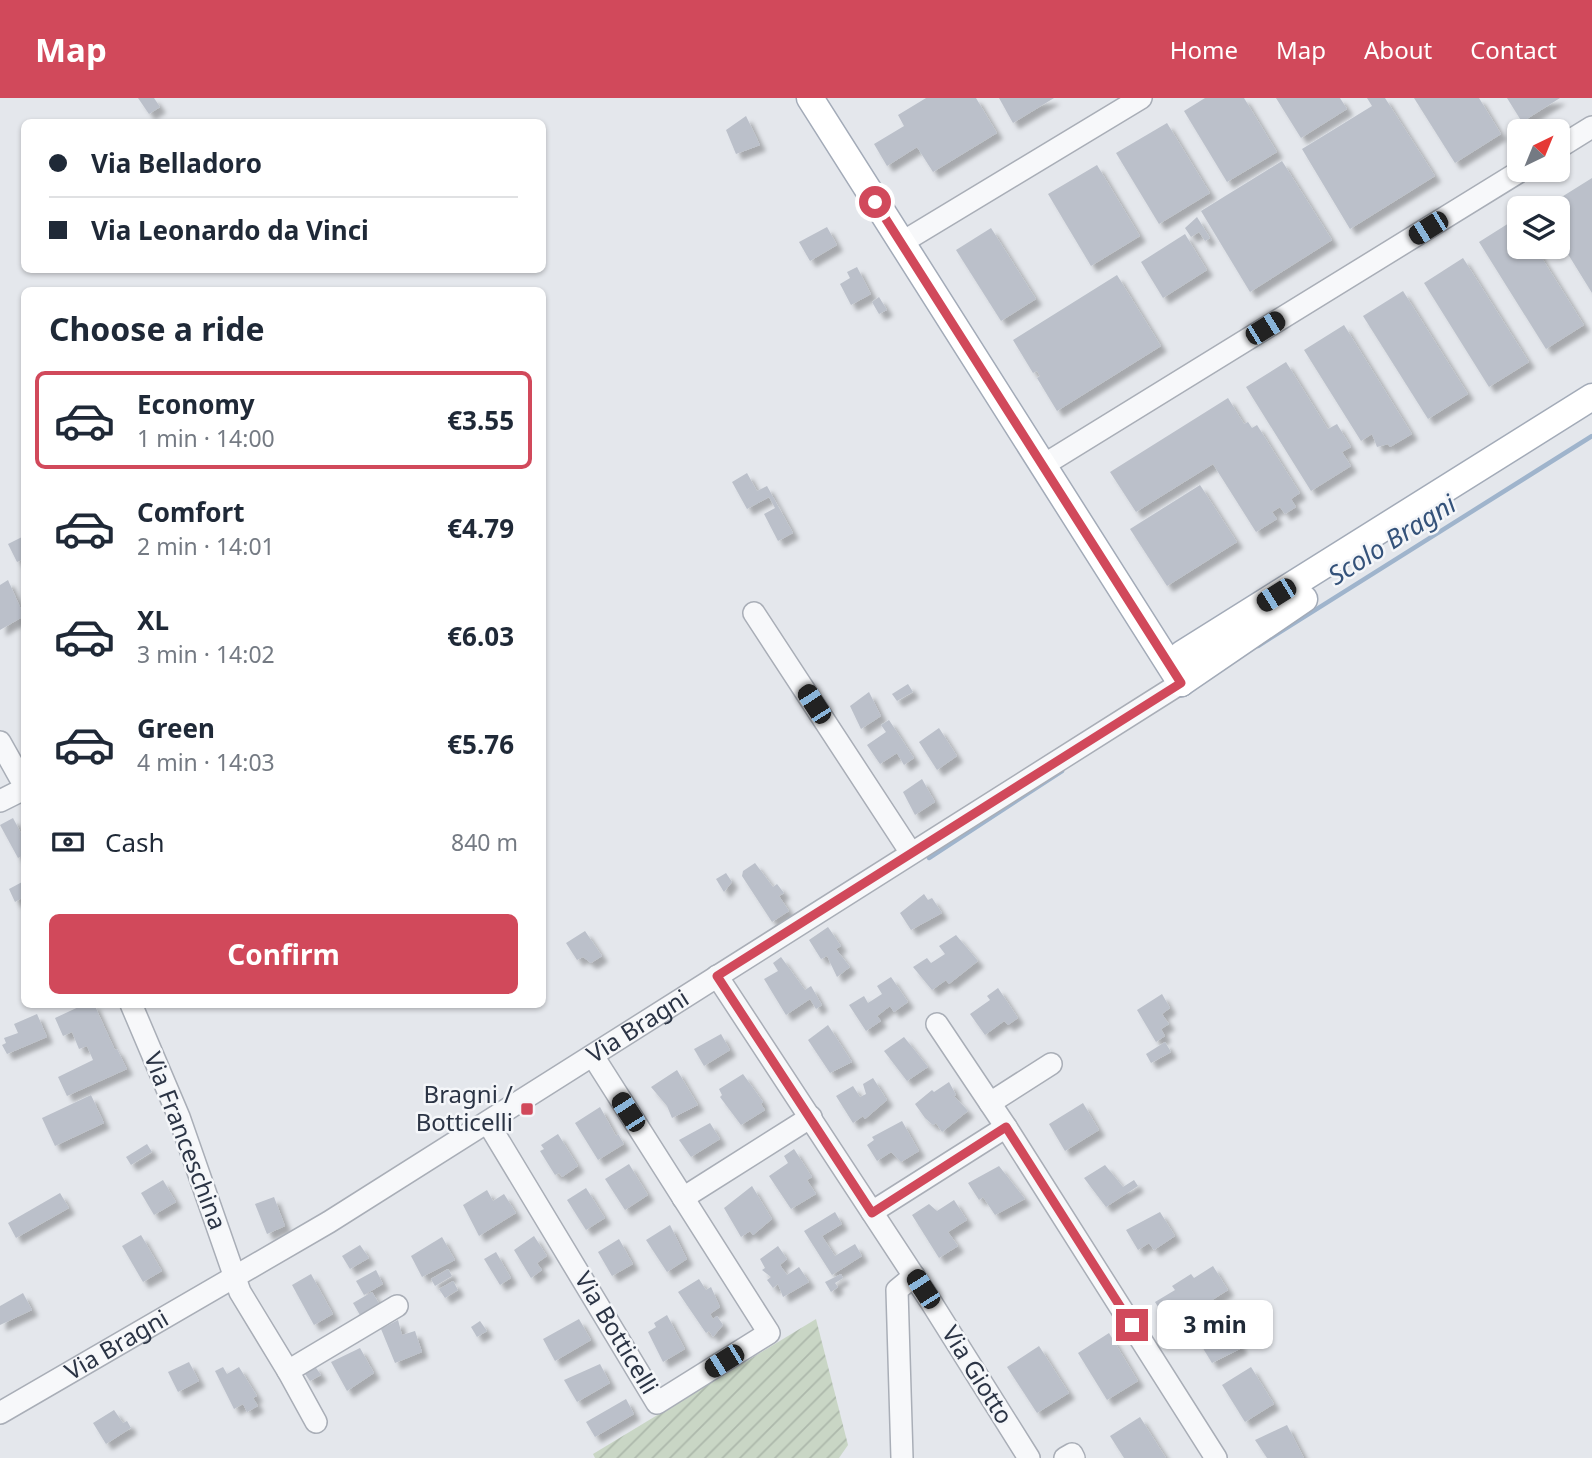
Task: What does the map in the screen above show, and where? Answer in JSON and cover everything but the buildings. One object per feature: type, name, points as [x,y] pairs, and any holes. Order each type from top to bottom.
[{"type":"main road","points":[[810,98],[1042,466],[1176,666]]},
{"type":"main road","name":"Via Bragni","points":[[1176,666],[1592,397]]},
{"type":"main road","name":"Via Bragni","points":[[1176,666],[1284,612],[1592,418]]},
{"type":"street","points":[[901,243],[1141,98]]},
{"type":"street","points":[[1570,141],[1592,127]]},
{"type":"street","points":[[1042,466],[1507,179]]},
{"type":"street","points":[[754,613],[911,853]]},
{"type":"street","name":"Via Bragni","points":[[0,1413],[236,1279],[488,1123],[911,853],[1176,666]]},
{"type":"street","points":[[0,741],[21,781]]},
{"type":"street","points":[[0,801],[21,789]]},
{"type":"street","name":"Via Giotto","points":[[717,976],[914,1276],[1029,1458]]},
{"type":"street","name":"Via Franceschina","points":[[133,1008],[179,1117],[236,1279]]},
{"type":"street","points":[[937,1024],[1006,1127],[1216,1458]]},
{"type":"street","name":"Via Botticelli","points":[[488,1123],[657,1403],[769,1334],[593,1056]]},
{"type":"street","points":[[990,1103],[1051,1064]]},
{"type":"street","points":[[683,1198],[811,1117]]},
{"type":"street","points":[[872,1213],[1006,1127]]},
{"type":"street","points":[[902,1458],[897,1290],[914,1276]]},
{"type":"street","points":[[236,1279],[240,1292],[316,1422]]},
{"type":"street","points":[[288,1371],[397,1306]]},
{"type":"street","points":[[1065,1458],[1072,1454],[1074,1458]]},
{"type":"green space","points":[[816,1319],[848,1445],[839,1458],[595,1458],[593,1454]]},
{"type":"waterway","name":"Scolo Bragni","points":[[1258,646],[1592,436]]},
{"type":"waterway","name":"Scolo Bragni","points":[[929,858],[1062,771]]},
{"type":"place","name":"Bragni / Botticelli","points":[[527,1109]]},
{"type":"route","points":[[875,202],[1181,683],[1044,772],[717,976],[872,1213],[1006,1127],[1132,1325]]}]
